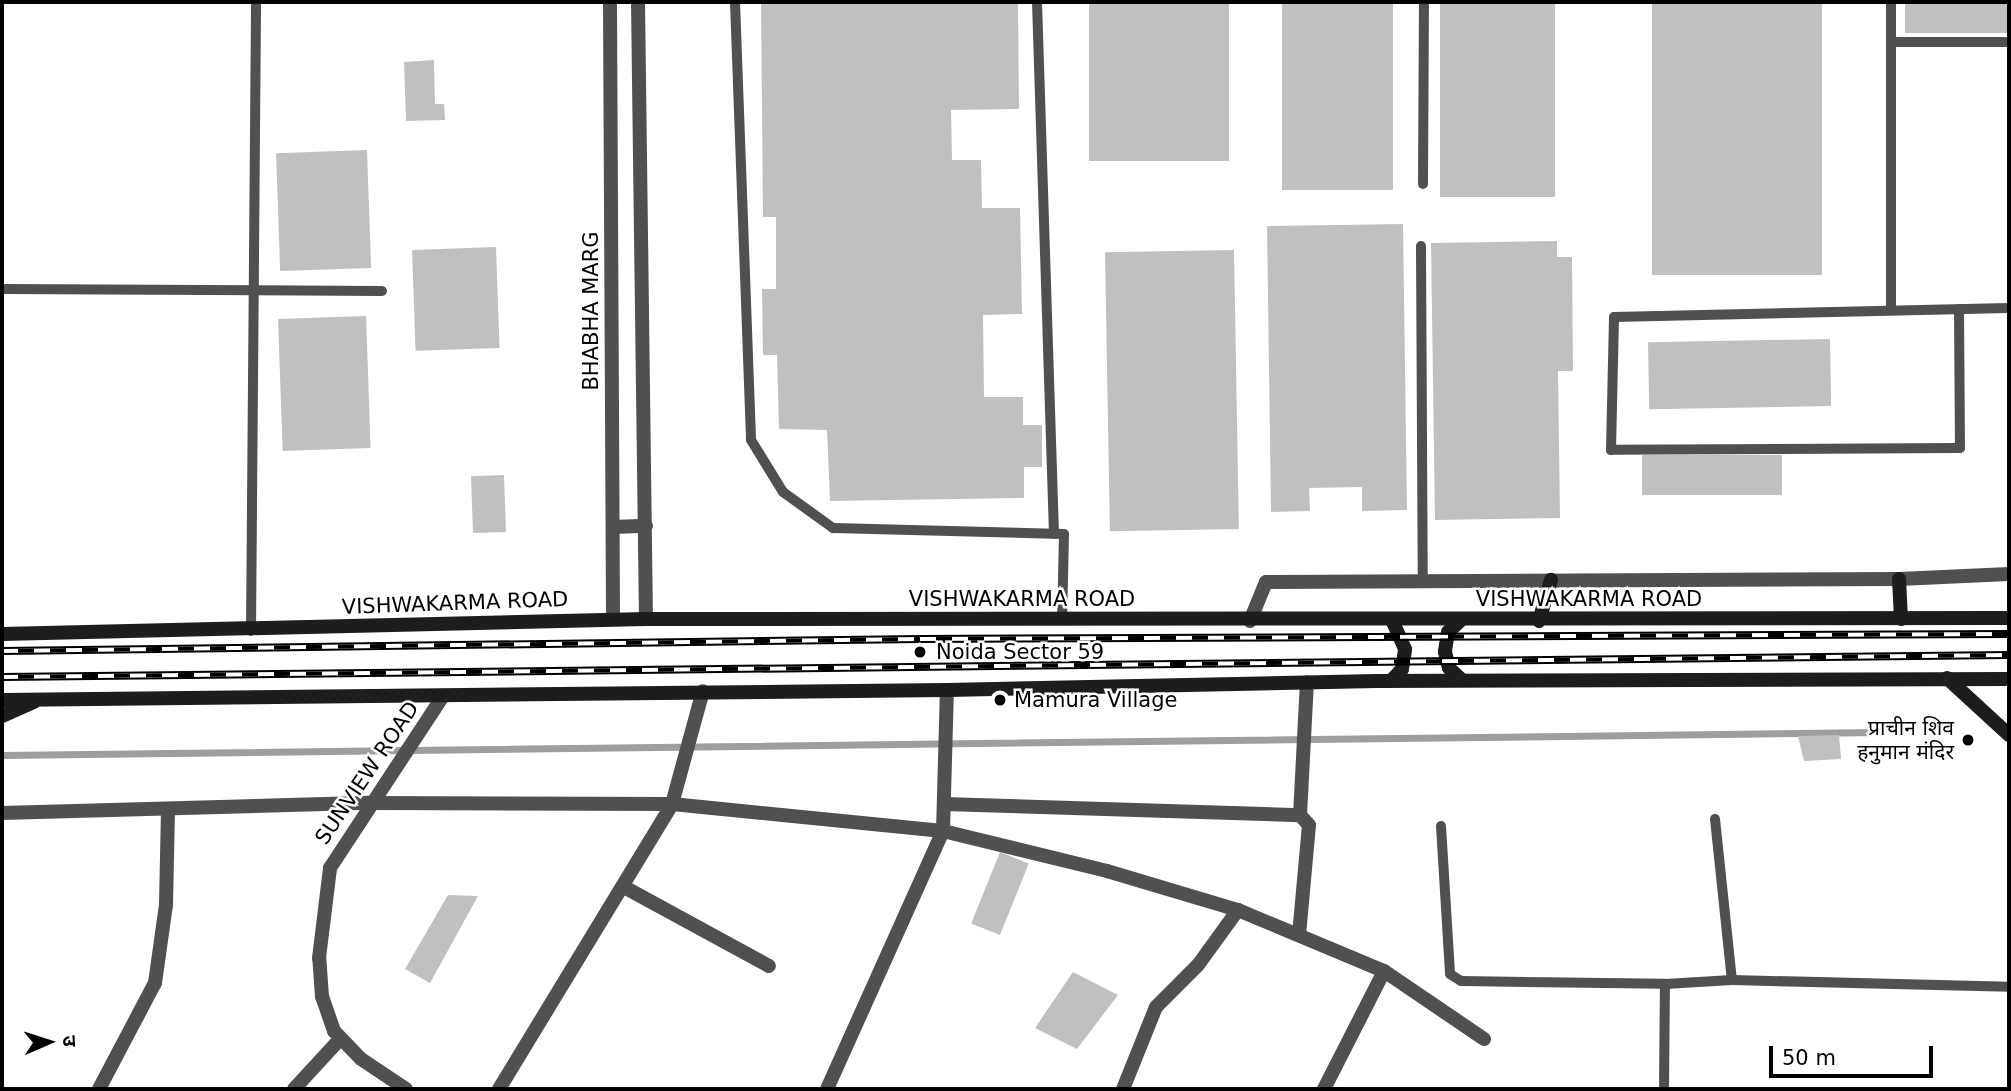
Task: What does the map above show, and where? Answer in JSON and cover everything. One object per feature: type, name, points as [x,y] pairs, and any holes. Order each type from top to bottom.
[{"type":"main road","points":[[1899,579],[1901,619]]},
{"type":"main road","points":[[1539,621],[1551,580]]},
{"type":"main road","name":"VISHWAKARMA ROAD","points":[[2,634],[251,631],[613,619],[1393,622],[2009,618]]},
{"type":"main road","points":[[1460,621],[1448,632],[1445,652],[1449,668],[1462,680]]},
{"type":"main road","points":[[2,622],[36,633]]},
{"type":"main road","points":[[1391,681],[1402,669],[1405,649],[1393,622]]},
{"type":"main road","points":[[1947,678],[2009,736]]},
{"type":"main road","points":[[2,700],[947,690],[1462,680],[2009,679]]},
{"type":"main road","points":[[2,716],[38,700]]},
{"type":"street","name":"BHABHA MARG","points":[[610,2],[613,619]]},
{"type":"street","points":[[638,2],[646,619]]},
{"type":"street","points":[[613,527],[646,526]]},
{"type":"street","points":[[1250,621],[1266,582],[1899,579],[2009,574]]},
{"type":"street","points":[[1299,935],[1309,825],[1300,815],[1307,682]]},
{"type":"street","points":[[827,1089],[943,831],[947,690]]},
{"type":"street","points":[[499,1089],[672,804],[703,691]]},
{"type":"street","name":"SUNVIEW ROAD","points":[[406,1089],[361,1059],[341,1038],[322,997],[319,958],[330,868],[369,803],[443,696]]},
{"type":"street","points":[[2,813],[369,803],[672,804],[943,831],[1107,871],[1238,910],[1384,971],[1484,1039]]},
{"type":"street","points":[[944,804],[1300,815]]},
{"type":"street","points":[[99,1089],[155,983],[166,905],[168,808]]},
{"type":"street","points":[[624,887],[769,966]]},
{"type":"street","points":[[1123,1089],[1156,1007],[1198,965],[1238,910]]},
{"type":"street","points":[[1324,1089],[1384,971]]},
{"type":"street","points":[[294,1089],[341,1038]]},
{"type":"lane","points":[[251,631],[256,2]]},
{"type":"lane","points":[[734,2],[751,440],[783,492],[833,528],[1064,534],[1062,620]]},
{"type":"lane","points":[[1037,2],[1054,534]]},
{"type":"lane","points":[[1423,184],[1424,2]]},
{"type":"lane","points":[[1891,2],[1891,310]]},
{"type":"lane","points":[[1891,43],[2009,42]]},
{"type":"lane","points":[[1421,246],[1423,580]]},
{"type":"lane","points":[[2,289],[382,291]]},
{"type":"lane","points":[[1958,309],[1960,448],[1611,450],[1614,317],[1891,310],[2009,308]]},
{"type":"lane","points":[[1715,819],[1732,980]]},
{"type":"lane","points":[[1441,827],[1454,978],[1665,984],[1732,980],[2009,988]]},
{"type":"lane","points":[[1664,1089],[1665,984]]},
{"type":"building","points":[[761,2],[1018,2],[1019,109],[951,110],[952,160],[981,160],[982,208],[1020,208],[1022,314],[983,315],[984,397],[1023,397],[1023,425],[1042,425],[1042,467],[1024,467],[1024,498],[830,501],[827,430],[779,429],[777,355],[763,355],[762,289],[776,289],[776,217],[763,217]]},
{"type":"building","points":[[1089,2],[1229,2],[1229,161],[1089,161]]},
{"type":"building","points":[[1282,2],[1393,2],[1393,190],[1282,190]]},
{"type":"building","points":[[1440,2],[1555,2],[1555,197],[1440,197]]},
{"type":"building","points":[[1652,2],[1822,2],[1822,275],[1652,275]]},
{"type":"building","points":[[1905,2],[2009,2],[2009,33],[1905,33]]},
{"type":"building","points":[[434,60],[435,104],[444,104],[445,120],[406,121],[404,62]]},
{"type":"building","points":[[367,150],[371,268],[280,271],[276,153]]},
{"type":"building","points":[[1403,224],[1407,510],[1362,511],[1362,487],[1309,488],[1310,511],[1271,512],[1267,226]]},
{"type":"building","points":[[1557,241],[1557,257],[1572,257],[1573,371],[1558,371],[1560,518],[1435,520],[1431,243]]},
{"type":"building","points":[[496,247],[500,348],[416,351],[412,250]]},
{"type":"building","points":[[1234,250],[1239,529],[1110,531],[1105,252]]},
{"type":"building","points":[[366,316],[371,448],[283,451],[278,319]]},
{"type":"building","points":[[1830,339],[1831,406],[1649,409],[1648,342]]},
{"type":"building","points":[[1642,455],[1782,455],[1782,495],[1642,495]]},
{"type":"building","points":[[504,475],[506,532],[473,533],[471,476]]},
{"type":"building","points":[[1839,735],[1841,759],[1804,761],[1798,736]]},
{"type":"building","points":[[1000,852],[1029,864],[1000,935],[971,923]]},
{"type":"building","points":[[448,895],[478,896],[430,983],[405,969]]},
{"type":"building","points":[[1073,972],[1118,995],[1077,1049],[1035,1028]]},
{"type":"waterway","points":[[2,755],[1879,732]]},
{"type":"railway","points":[[2,651],[920,639],[2009,634]]},
{"type":"railway","points":[[2,677],[2009,655]]},
{"type":"place","name":"Noida Sector 59","points":[[920,652]]},
{"type":"place","name":"Mamura Village","points":[[1000,700]]},
{"type":"place","name":"प्राचीन शिव हनुमान मंदिर","points":[[1968,740]]}]
